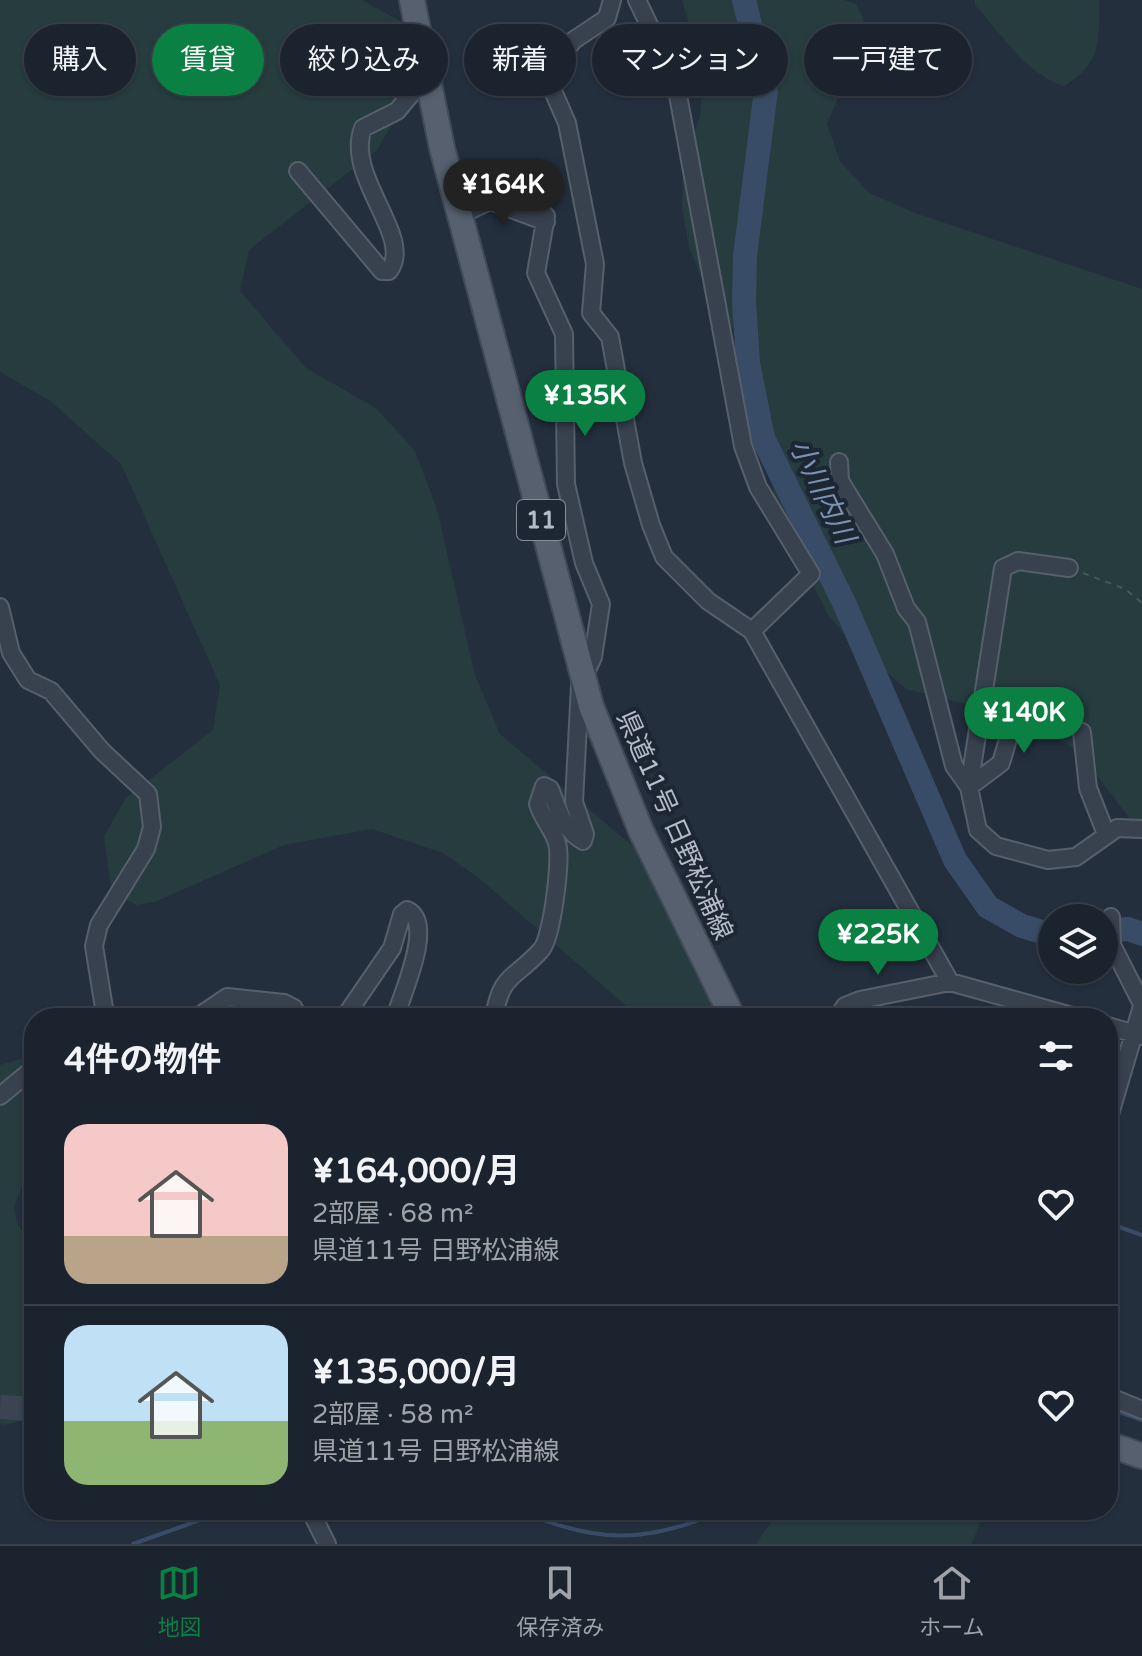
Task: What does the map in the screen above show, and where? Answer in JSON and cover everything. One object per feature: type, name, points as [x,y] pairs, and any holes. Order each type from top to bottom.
[{"type":"main road","name":"県道11号 日野松浦線","points":[[412,0],[417,24]]},
{"type":"main road","name":"県道11号 日野松浦線","points":[[432,96],[460,215],[591,706],[641,831],[728,1008]]},
{"type":"main road","points":[[1118,1448],[1142,1456]]},
{"type":"street","points":[[612,0],[607,18],[574,40],[559,58],[553,91],[567,123],[595,264],[591,313],[610,337],[633,463],[651,525],[664,557],[708,601],[752,631],[950,982]]},
{"type":"street","points":[[637,0],[675,79],[743,446],[758,487],[811,574],[752,631]]},
{"type":"street","points":[[298,171],[382,271],[389,271],[393,266],[393,242],[388,222],[363,171],[357,143],[363,128],[397,111],[410,96]]},
{"type":"street","points":[[460,215],[490,201],[542,216],[536,273],[564,334],[566,484],[584,563],[601,604],[593,657],[583,676],[574,802],[585,834],[583,841],[574,836],[561,820],[550,789],[544,786],[538,804],[558,844],[553,920],[547,943],[498,992],[496,1008]]},
{"type":"street","points":[[839,462],[840,481],[885,554],[906,608],[917,622],[954,766],[969,787]]},
{"type":"street","points":[[1069,568],[1018,561],[1003,568],[969,787],[978,830],[996,846],[1048,860],[1076,857],[1117,828],[1142,829]]},
{"type":"street","points":[[0,607],[11,653],[28,680],[51,691],[102,751],[148,794],[152,827],[146,849],[99,925],[94,946],[104,1008]]},
{"type":"street","points":[[969,787],[1001,763],[1013,722],[1022,708],[1044,699],[1070,705]]},
{"type":"street","points":[[1082,732],[1088,788],[1106,834]]},
{"type":"street","points":[[351,1008],[392,948],[402,914],[407,910],[416,914],[420,922],[420,936],[398,1008]]},
{"type":"street","points":[[1118,957],[1142,1005],[1138,1035],[1118,1092]]},
{"type":"street","points":[[844,1008],[860,1000],[950,982],[1043,1008]]},
{"type":"street","points":[[211,1008],[227,997],[284,1003],[294,1008]]},
{"type":"street","points":[[1118,1029],[1138,1035]]},
{"type":"street","points":[[0,1096],[24,1076]]},
{"type":"street","points":[[1118,1400],[1142,1410]]},
{"type":"street","points":[[315,1520],[327,1544]]},
{"type":"path","points":[[1069,568],[1125,589],[1142,603]]},
{"type":"green space","points":[[0,0],[362,0],[405,24],[280,24],[280,96],[409,96],[376,151],[249,250],[240,291],[306,368],[376,408],[415,451],[437,509],[475,675],[500,734],[661,870],[728,1008],[628,1008],[480,879],[443,853],[372,829],[284,845],[157,901],[137,905],[112,894],[104,836],[126,798],[213,730],[220,685],[121,464],[49,400],[0,372]]},
{"type":"green space","points":[[682,0],[843,0],[856,4],[864,20],[863,24],[804,24],[804,96],[839,96],[827,124],[840,161],[869,193],[918,214],[1142,289],[1142,835],[1081,754],[1034,721],[906,689],[849,639],[829,616],[790,541],[777,506],[768,472],[767,410],[754,362],[701,277],[689,247],[682,208],[683,172],[701,112],[701,96],[788,96],[788,24],[689,24]]},
{"type":"green space","points":[[975,0],[1099,0],[1098,39],[1092,60],[1086,69],[1064,86],[1050,80],[1015,52],[975,5]]},
{"type":"green space","points":[[24,1058],[24,1180],[14,1207],[17,1223],[24,1233],[24,1420],[4,1425],[0,1423],[0,1065]]},
{"type":"green space","points":[[772,1520],[982,1520],[971,1544],[756,1544]]},
{"type":"waterway","name":"小川内川","points":[[744,0],[766,90],[745,256],[744,301],[748,363],[763,438],[845,605],[955,860],[988,907],[1022,926],[1038,931]]},
{"type":"waterway","name":"小川内川","points":[[1118,930],[1128,929],[1142,934]]},
{"type":"waterway","points":[[1118,1227],[1142,1235]]},
{"type":"waterway","points":[[1118,1412],[1142,1420]]},
{"type":"waterway","points":[[133,1544],[200,1520]]},
{"type":"waterway","points":[[543,1520],[572,1529],[621,1536],[646,1534],[699,1520]]},
{"type":"tunnel","points":[[0,1407],[24,1408]]}]
